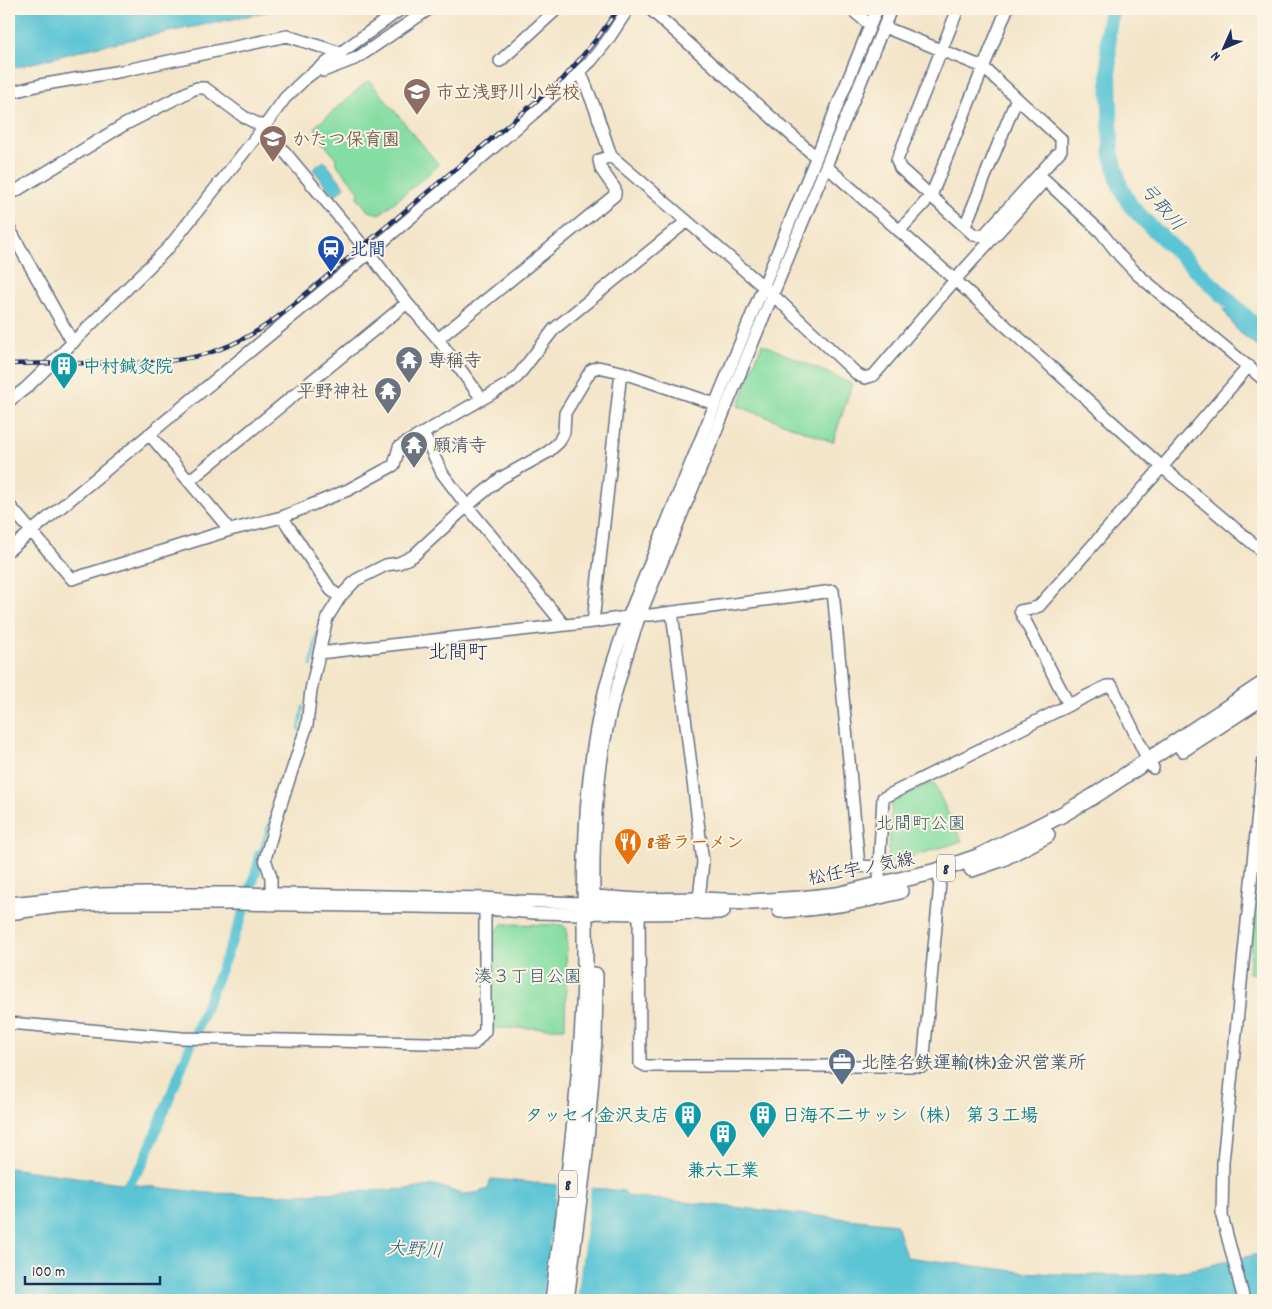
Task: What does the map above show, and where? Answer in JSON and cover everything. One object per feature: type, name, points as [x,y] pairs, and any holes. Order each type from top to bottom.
[{"type":"main road","name":"松任宇ノ気線","points":[[590,906],[699,905],[754,911],[801,909],[844,904],[880,891],[1001,858],[1070,822],[1151,764],[1262,694]]},
{"type":"main road","name":"8","points":[[553,1300],[572,1146],[594,1031],[590,906]]},
{"type":"main road","name":"8","points":[[566,1300],[585,1152],[586,1067]]},
{"type":"street","points":[[9,401],[26,388],[73,343],[169,246],[264,127],[284,98],[307,77],[400,9]]},
{"type":"street","points":[[307,77],[357,58],[429,9]]},
{"type":"street","points":[[9,550],[369,253],[534,113],[591,60],[607,42],[628,9]]},
{"type":"street","points":[[650,9],[816,157]]},
{"type":"street","points":[[851,9],[870,25]]},
{"type":"street","points":[[590,906],[584,835],[586,798],[602,698],[611,664],[628,617],[877,9]]},
{"type":"street","points":[[590,906],[596,811],[602,758],[610,715],[622,669],[640,615],[891,9]]},
{"type":"street","points":[[884,27],[940,50],[983,67],[1061,139],[1061,150],[983,236],[974,235],[900,168],[897,160],[940,50],[958,9]]},
{"type":"street","points":[[899,231],[931,196],[1007,9]]},
{"type":"street","points":[[500,61],[551,11]]},
{"type":"street","points":[[9,93],[40,85],[122,71],[287,36],[341,53]]},
{"type":"street","points":[[580,71],[611,156],[763,286],[858,374],[865,378],[874,375],[955,280],[1045,180],[1101,232],[1137,274],[1263,379]]},
{"type":"street","points":[[9,195],[122,126],[197,88],[205,88],[244,117],[264,127],[438,339],[482,399]]},
{"type":"street","points":[[965,226],[1017,98]]},
{"type":"street","points":[[438,339],[615,195],[615,189],[601,169],[599,160],[611,156]]},
{"type":"street","points":[[826,166],[1162,467],[1263,552]]},
{"type":"street","points":[[9,505],[72,580],[230,530],[282,517],[348,490],[394,465],[399,447],[510,383],[517,377],[554,329],[687,221]]},
{"type":"street","points":[[9,228],[73,343]]},
{"type":"street","points":[[189,481],[407,303]]},
{"type":"street","points":[[1069,705],[1020,611],[1031,610],[1039,606],[1248,366]]},
{"type":"street","points":[[268,897],[271,877],[265,859],[307,725],[327,618],[340,597],[356,580],[386,565],[398,563],[413,556],[467,506],[501,478],[548,452],[559,442],[564,432],[565,413],[591,370],[598,367],[621,372],[715,404]]},
{"type":"street","points":[[593,622],[621,372]]},
{"type":"street","points":[[423,433],[442,473],[564,625]]},
{"type":"street","points":[[149,434],[230,530]]},
{"type":"street","points":[[282,517],[331,590],[340,597]]},
{"type":"street","points":[[319,653],[593,622],[833,591],[859,866],[879,867]]},
{"type":"street","points":[[672,612],[703,862],[699,905]]},
{"type":"street","points":[[880,891],[879,867],[882,798],[1107,686],[1112,686],[1151,764]]},
{"type":"street","points":[[1244,1300],[1222,1216],[1223,1162],[1263,763]]},
{"type":"street","points":[[639,906],[640,1063],[646,1066],[923,1066],[938,876]]},
{"type":"street","points":[[9,903],[101,894],[240,893],[268,897],[485,904],[535,913],[590,906]]},
{"type":"street","points":[[9,914],[57,907],[106,904],[254,905],[268,897]]},
{"type":"street","points":[[9,1023],[182,1038],[474,1044],[485,1030],[485,904]]},
{"type":"green space","points":[[369,80],[439,165],[380,214],[368,211],[358,198],[359,191],[338,166],[335,157],[316,134],[316,126]]},
{"type":"green space","points":[[762,344],[852,384],[833,442],[738,406]]},
{"type":"green space","name":"北間町公園","points":[[933,782],[962,841],[888,864],[892,800]]},
{"type":"green space","points":[[1263,808],[1263,881],[1258,881]]},
{"type":"green space","points":[[1255,891],[1263,892],[1263,975],[1249,973]]},
{"type":"green space","name":"湊３丁目公園","points":[[502,924],[562,925],[567,929],[565,1028],[492,1028],[490,944],[492,936]]},
{"type":"water","points":[[9,9],[282,9],[99,46],[9,69]]},
{"type":"water","points":[[324,161],[345,187],[334,196],[313,169]]},
{"type":"water","points":[[1223,309],[1263,319],[1263,351],[1237,330]]},
{"type":"water","name":"大野川","points":[[9,1168],[206,1193],[277,1195],[412,1189],[435,1185],[462,1194],[476,1193],[488,1189],[491,1179],[624,1191],[628,1196],[634,1197],[896,1224],[906,1257],[1022,1272],[1137,1276],[1190,1270],[1263,1253],[1263,1300],[9,1300]]},
{"type":"pier","points":[[558,1183],[591,1186],[577,1300],[543,1300]]},
{"type":"waterway","name":"弓取川","points":[[1112,9],[1108,31],[1111,151],[1120,186],[1130,205],[1150,226],[1263,333]]},
{"type":"waterway","points":[[311,666],[317,633]]},
{"type":"waterway","points":[[299,730],[303,707]]},
{"type":"waterway","points":[[259,854],[271,818]]},
{"type":"waterway","points":[[128,1184],[143,1164],[241,919],[258,865],[259,854]]},
{"type":"railway","points":[[9,364],[135,363],[177,360],[218,350],[252,334],[284,312],[563,79],[599,36],[618,9]]},
{"type":"place","name":"市立浅野川小学校","points":[[417,116]]},
{"type":"place","name":"かたつ保育園","points":[[273,163]]},
{"type":"place","name":"北間","points":[[331,273]]},
{"type":"place","name":"専稱寺","points":[[409,384]]},
{"type":"place","name":"中村鍼灸院","points":[[64,390]]},
{"type":"place","name":"平野神社","points":[[388,415]]},
{"type":"place","name":"願清寺","points":[[414,469]]},
{"type":"place","name":"8番ラーメン","points":[[628,866]]},
{"type":"place","name":"北陸名鉄運輸(株)金沢営業所","points":[[842,1086]]},
{"type":"place","name":"タッセイ金沢支店","points":[[688,1139]]},
{"type":"place","name":"日海不二サッシ（株） 第３工場","points":[[763,1139]]},
{"type":"place","name":"兼六工業","points":[[723,1158]]},
{"type":"district","name":"北間町","points":[[458,651]]}]
